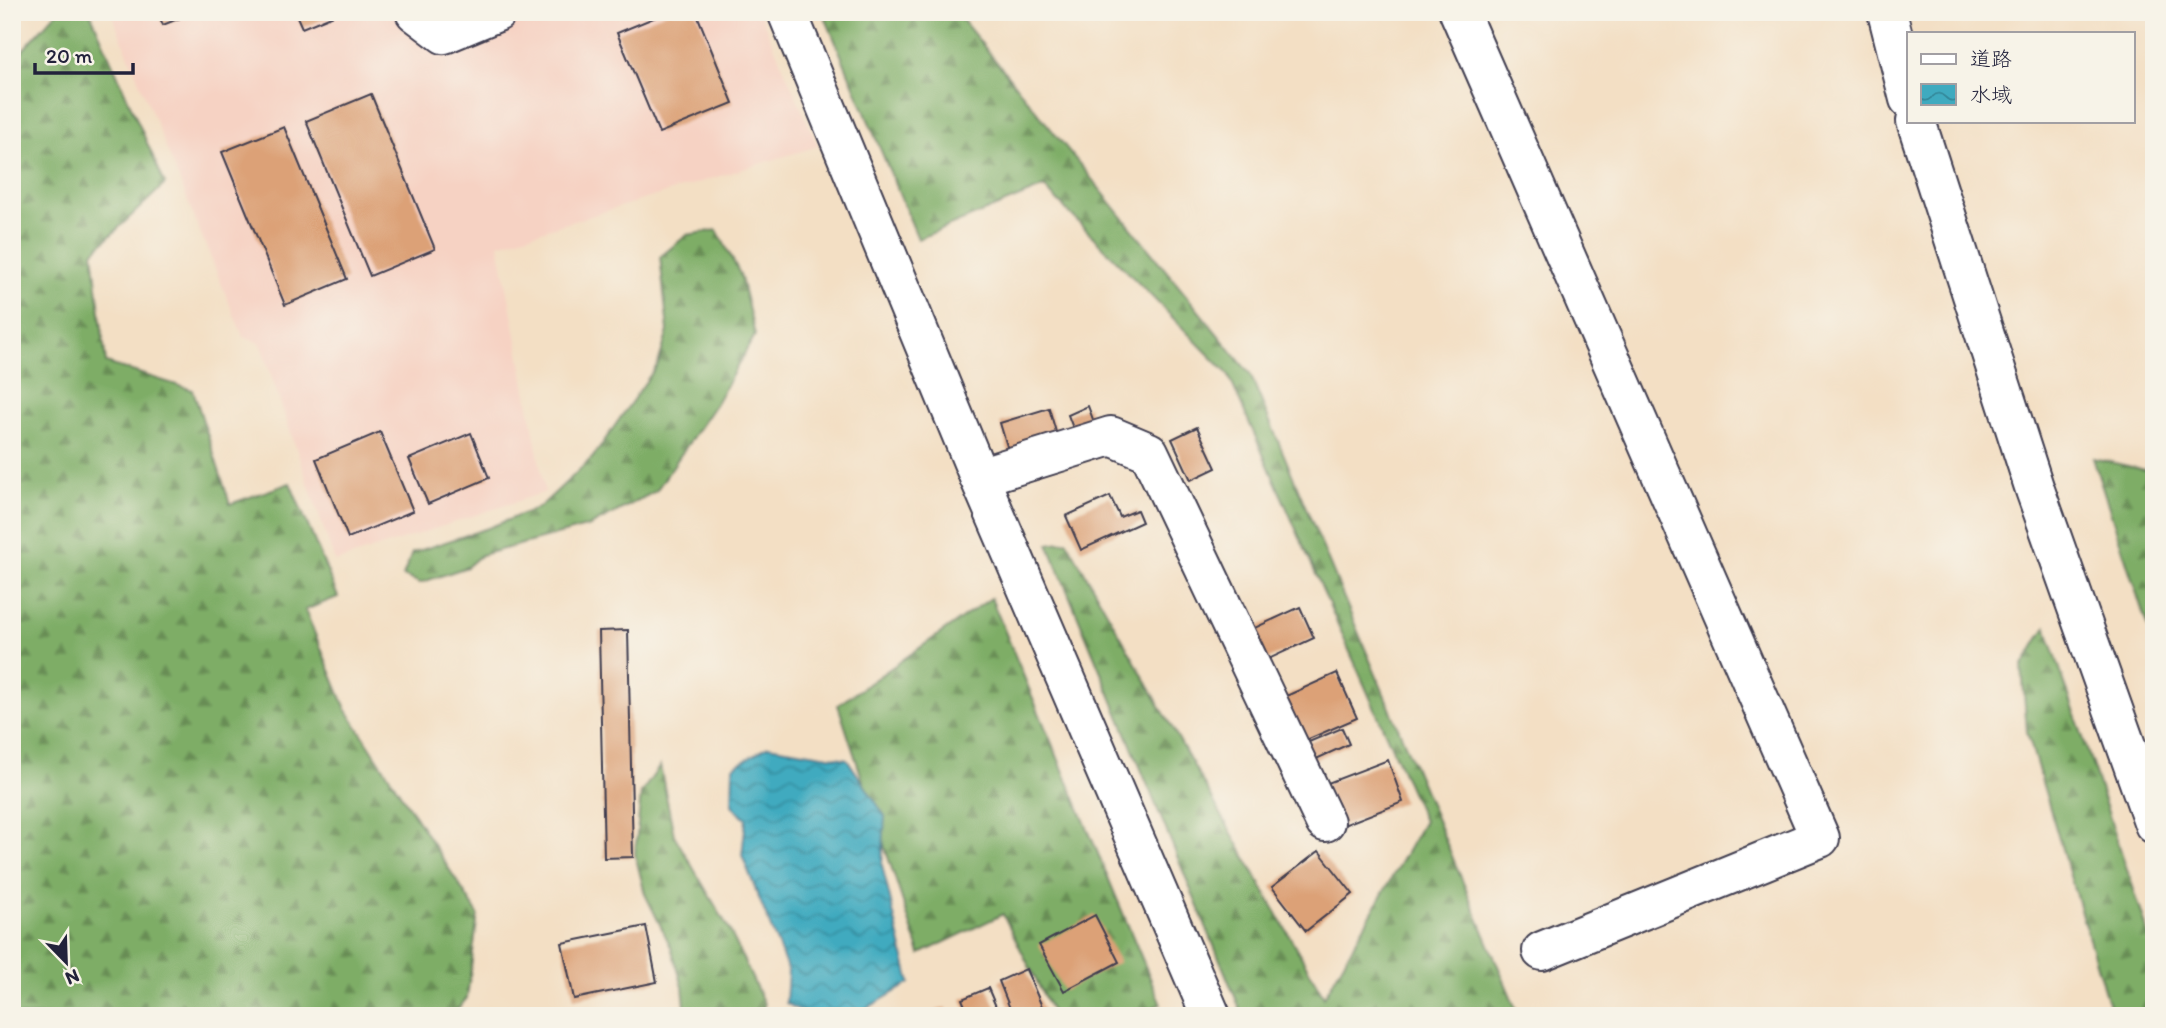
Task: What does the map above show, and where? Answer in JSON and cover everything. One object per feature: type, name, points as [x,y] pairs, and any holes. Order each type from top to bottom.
[{"type":"street","points":[[415,12],[444,34],[497,12]]},
{"type":"street","points":[[787,12],[979,477],[1211,1016]]},
{"type":"street","points":[[1459,12],[1820,838],[1542,951]]},
{"type":"street","points":[[1887,12],[1907,91]]},
{"type":"street","points":[[1916,122],[2035,490],[2154,824]]},
{"type":"street","points":[[979,477],[1111,436],[1149,452],[1325,822]]},
{"type":"shaded area","points":[[111,12],[759,12],[818,146],[499,244],[545,492],[335,562],[260,343],[243,337]]},
{"type":"green space","points":[[57,12],[90,12],[165,184],[93,252],[106,363],[193,390],[230,504],[290,483],[338,597],[305,610],[346,709],[478,914],[467,998],[452,1016],[12,1016],[12,62]]},
{"type":"green space","points":[[823,12],[956,12],[1250,374],[1519,1016],[1243,1016],[1048,544],[1067,541],[1324,997],[1424,821],[1228,374],[1044,187],[918,239]]},
{"type":"green space","points":[[717,230],[740,274],[755,335],[716,403],[656,491],[590,526],[481,555],[467,567],[420,583],[403,576],[412,553],[488,528],[540,507],[593,457],[658,364],[668,331],[660,257],[687,235]]},
{"type":"green space","points":[[2093,458],[2154,472],[2154,647]]},
{"type":"green space","points":[[991,598],[1161,1004],[1134,1016],[1054,1016],[1003,914],[920,954],[838,705]]},
{"type":"green space","points":[[2046,627],[2154,950],[2154,1016],[2112,1016],[2027,732],[2022,667]]},
{"type":"green space","points":[[660,766],[674,835],[730,931],[764,1004],[764,1016],[686,1016],[683,987],[671,947],[645,894],[635,854],[641,793]]},
{"type":"water","points":[[768,746],[847,759],[885,816],[882,865],[910,983],[854,1016],[809,1016],[786,1003],[788,971],[742,855],[746,819],[732,805],[733,767]]},
{"type":"building","points":[[157,12],[195,12],[163,25]]},
{"type":"building","points":[[295,12],[341,12],[302,28]]},
{"type":"building","points":[[668,12],[696,12],[733,103],[659,133],[617,33]]},
{"type":"building","points":[[371,94],[435,249],[370,276],[306,121]]},
{"type":"building","points":[[284,127],[347,279],[285,305],[222,152]]},
{"type":"building","points":[[1088,406],[1098,433],[1078,441],[1068,415]]},
{"type":"building","points":[[1049,408],[1058,439],[1009,453],[1000,423]]},
{"type":"building","points":[[1197,427],[1216,468],[1191,480],[1172,439]]},
{"type":"building","points":[[380,432],[413,511],[348,538],[316,459]]},
{"type":"building","points":[[471,433],[489,478],[428,504],[409,459]]},
{"type":"building","points":[[1110,496],[1120,517],[1137,510],[1142,522],[1081,550],[1066,516]]},
{"type":"building","points":[[1300,607],[1314,638],[1262,662],[1248,631]]},
{"type":"building","points":[[628,630],[633,857],[604,858],[599,631]]},
{"type":"building","points":[[1337,673],[1357,718],[1304,741],[1284,697]]},
{"type":"building","points":[[1342,728],[1349,744],[1312,761],[1304,744]]},
{"type":"building","points":[[1388,760],[1403,802],[1341,826],[1325,784]]},
{"type":"building","points":[[1319,851],[1353,894],[1306,931],[1272,887]]},
{"type":"building","points":[[1095,915],[1119,962],[1064,991],[1039,945]]},
{"type":"building","points":[[646,926],[657,982],[574,999],[562,943]]},
{"type":"building","points":[[1026,969],[1046,1016],[1013,1016],[999,981]]},
{"type":"building","points":[[988,988],[1000,1016],[969,1016],[962,999]]},
{"type":"building","points":[[946,1007],[949,1016],[924,1016]]}]
